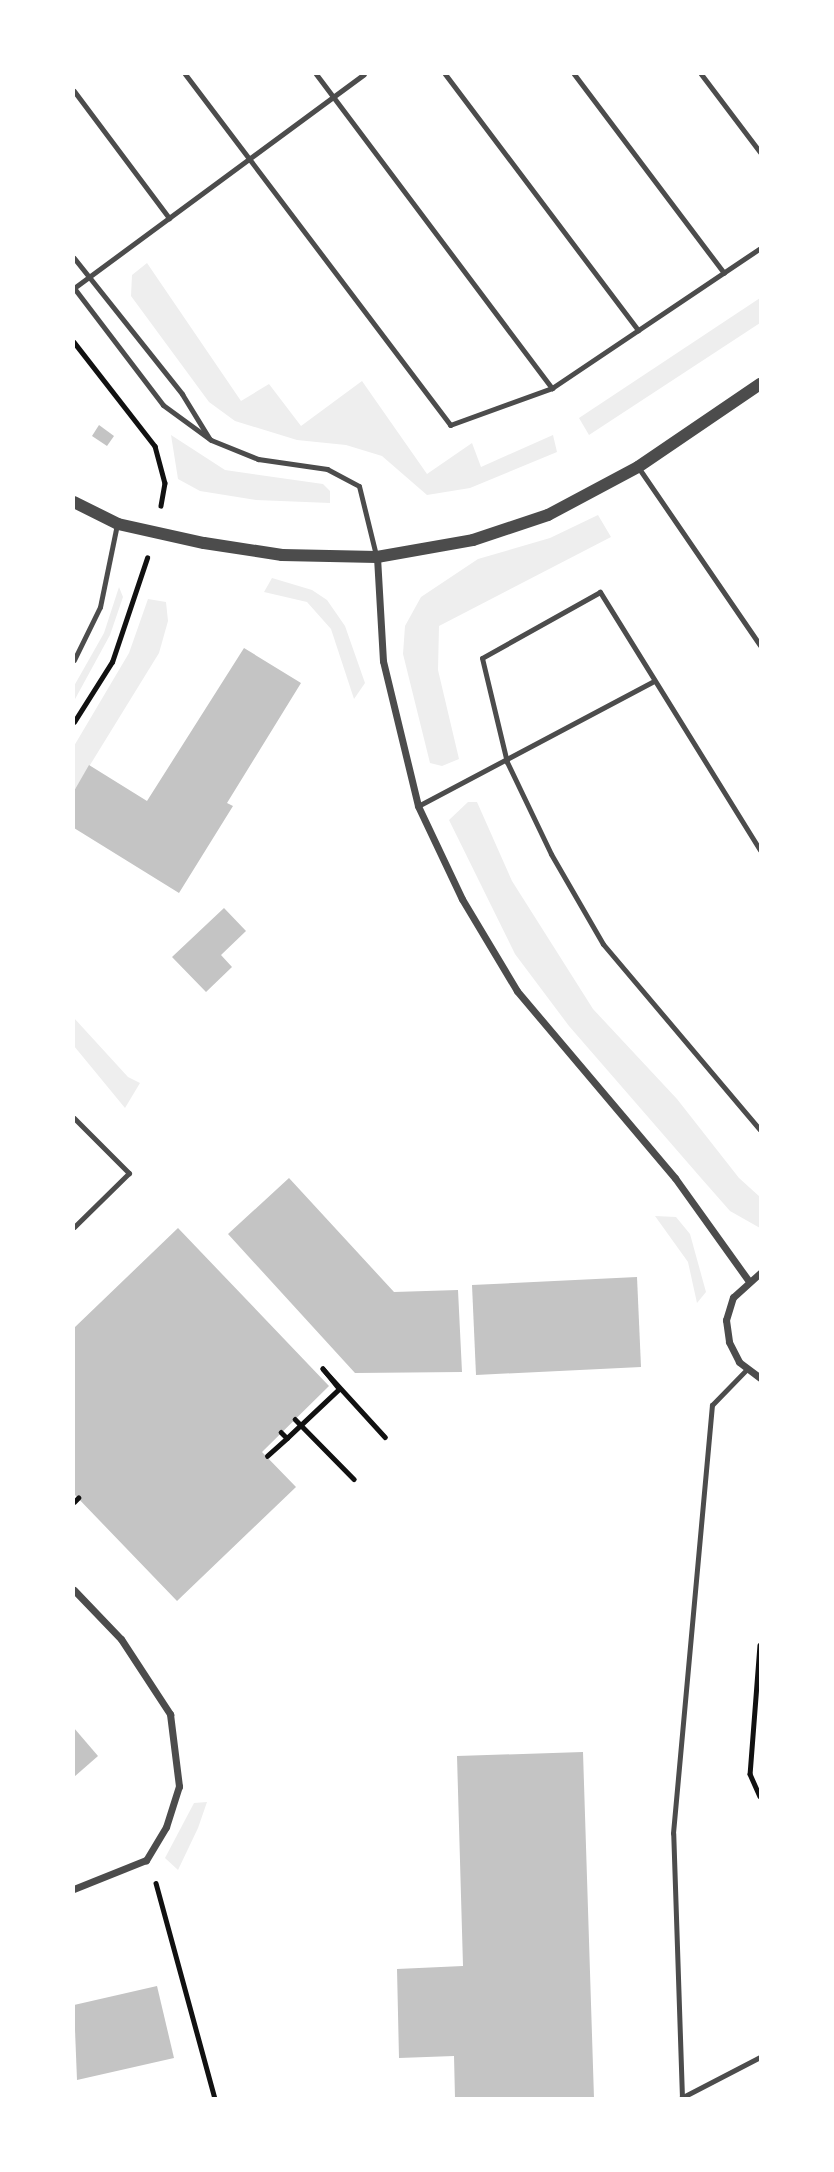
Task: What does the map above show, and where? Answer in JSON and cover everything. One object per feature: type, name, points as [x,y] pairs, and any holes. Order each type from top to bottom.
[{"type":"street","points":[[74,502],[118,524],[154,534],[282,555],[377,557],[473,540],[548,515],[638,467],[761,384]]},
{"type":"street","points":[[377,557],[383,660],[418,806],[462,899],[517,991],[676,1178],[748,1280]]},
{"type":"street","points":[[761,1273],[748,1280],[733,1297],[726,1320],[729,1342],[746,1370],[761,1378]]},
{"type":"street","points":[[74,1590],[121,1639],[170,1713],[179,1786],[166,1827],[146,1860],[74,1889]]},
{"type":"lane","points":[[186,74],[450,425],[552,388],[761,248]]},
{"type":"lane","points":[[316,74],[552,388]]},
{"type":"lane","points":[[364,74],[74,288],[163,405],[211,440],[258,459],[327,469],[359,486],[377,557]]},
{"type":"lane","points":[[445,74],[638,330]]},
{"type":"lane","points":[[574,74],[724,273]]},
{"type":"lane","points":[[701,74],[761,152]]},
{"type":"lane","points":[[74,91],[169,218]]},
{"type":"lane","points":[[74,258],[183,394],[211,440]]},
{"type":"lane","points":[[638,467],[761,645]]},
{"type":"lane","points":[[74,660],[100,607],[118,524]]},
{"type":"lane","points":[[761,850],[600,592],[482,658],[507,762],[551,855],[603,944],[761,1130]]},
{"type":"lane","points":[[418,806],[507,762],[654,681]]},
{"type":"lane","points":[[74,1118],[129,1173],[74,1227]]},
{"type":"lane","points":[[746,1370],[712,1405],[673,1833],[681,2098],[761,2057]]},
{"type":"path","points":[[74,342],[155,446],[165,483],[154,534]]},
{"type":"path","points":[[267,1456],[339,1389],[323,1369],[385,1437]]},
{"type":"path","points":[[295,1419],[354,1479]]},
{"type":"path","points":[[281,1433],[287,1438]]},
{"type":"path","points":[[761,1645],[750,1774],[761,1796]]},
{"type":"path","points":[[146,1860],[163,1899],[215,2098]]},
{"type":"shaded area","points":[[147,263],[241,401],[269,384],[301,426],[362,381],[427,474],[472,443],[481,467],[553,435],[557,452],[470,488],[427,495],[382,456],[346,445],[297,440],[235,421],[209,402],[131,296],[132,275]]},
{"type":"shaded area","points":[[760,298],[760,323],[589,435],[579,418]]},
{"type":"shaded area","points":[[171,435],[225,470],[323,484],[330,491],[330,503],[256,500],[200,491],[178,479]]},
{"type":"shaded area","points":[[598,515],[611,537],[439,626],[438,670],[459,759],[442,766],[430,763],[403,654],[405,626],[421,597],[478,559],[550,538]]},
{"type":"shaded area","points":[[272,578],[312,590],[327,600],[345,626],[365,683],[354,699],[331,629],[307,602],[264,592]]},
{"type":"shaded area","points":[[119,587],[123,597],[110,635],[74,701],[74,686],[104,633]]},
{"type":"shaded area","points":[[148,599],[166,602],[168,621],[159,653],[74,791],[74,746],[129,653]]},
{"type":"shaded area","points":[[468,802],[477,802],[512,881],[593,1009],[677,1099],[739,1178],[760,1197],[760,1228],[730,1211],[569,1026],[515,954],[449,820]]},
{"type":"shaded area","points":[[74,1018],[128,1077],[140,1083],[125,1108],[74,1046]]},
{"type":"shaded area","points":[[655,1216],[676,1217],[690,1234],[706,1292],[697,1303],[688,1262]]},
{"type":"shaded area","points":[[207,1802],[178,1870],[165,1858],[194,1803]]},
{"type":"building","points":[[99,425],[114,436],[107,446],[92,436]]},
{"type":"building","points":[[244,648],[301,683],[227,803],[233,806],[179,893],[74,828],[74,791],[89,765],[147,801]]},
{"type":"building","points":[[224,908],[246,931],[221,955],[232,967],[206,992],[172,957]]},
{"type":"building","points":[[289,1178],[394,1292],[458,1290],[462,1372],[355,1373],[228,1234]]},
{"type":"building","points":[[178,1228],[329,1386],[262,1452],[296,1487],[177,1601],[74,1494],[74,1328]]},
{"type":"building","points":[[637,1277],[641,1367],[476,1375],[472,1285]]},
{"type":"building","points":[[74,1728],[98,1756],[74,1777]]},
{"type":"building","points":[[583,1752],[594,2098],[455,2098],[454,2056],[399,2058],[397,1969],[463,1966],[457,1756]]},
{"type":"building","points":[[157,1986],[174,2058],[77,2080],[74,2005]]}]
